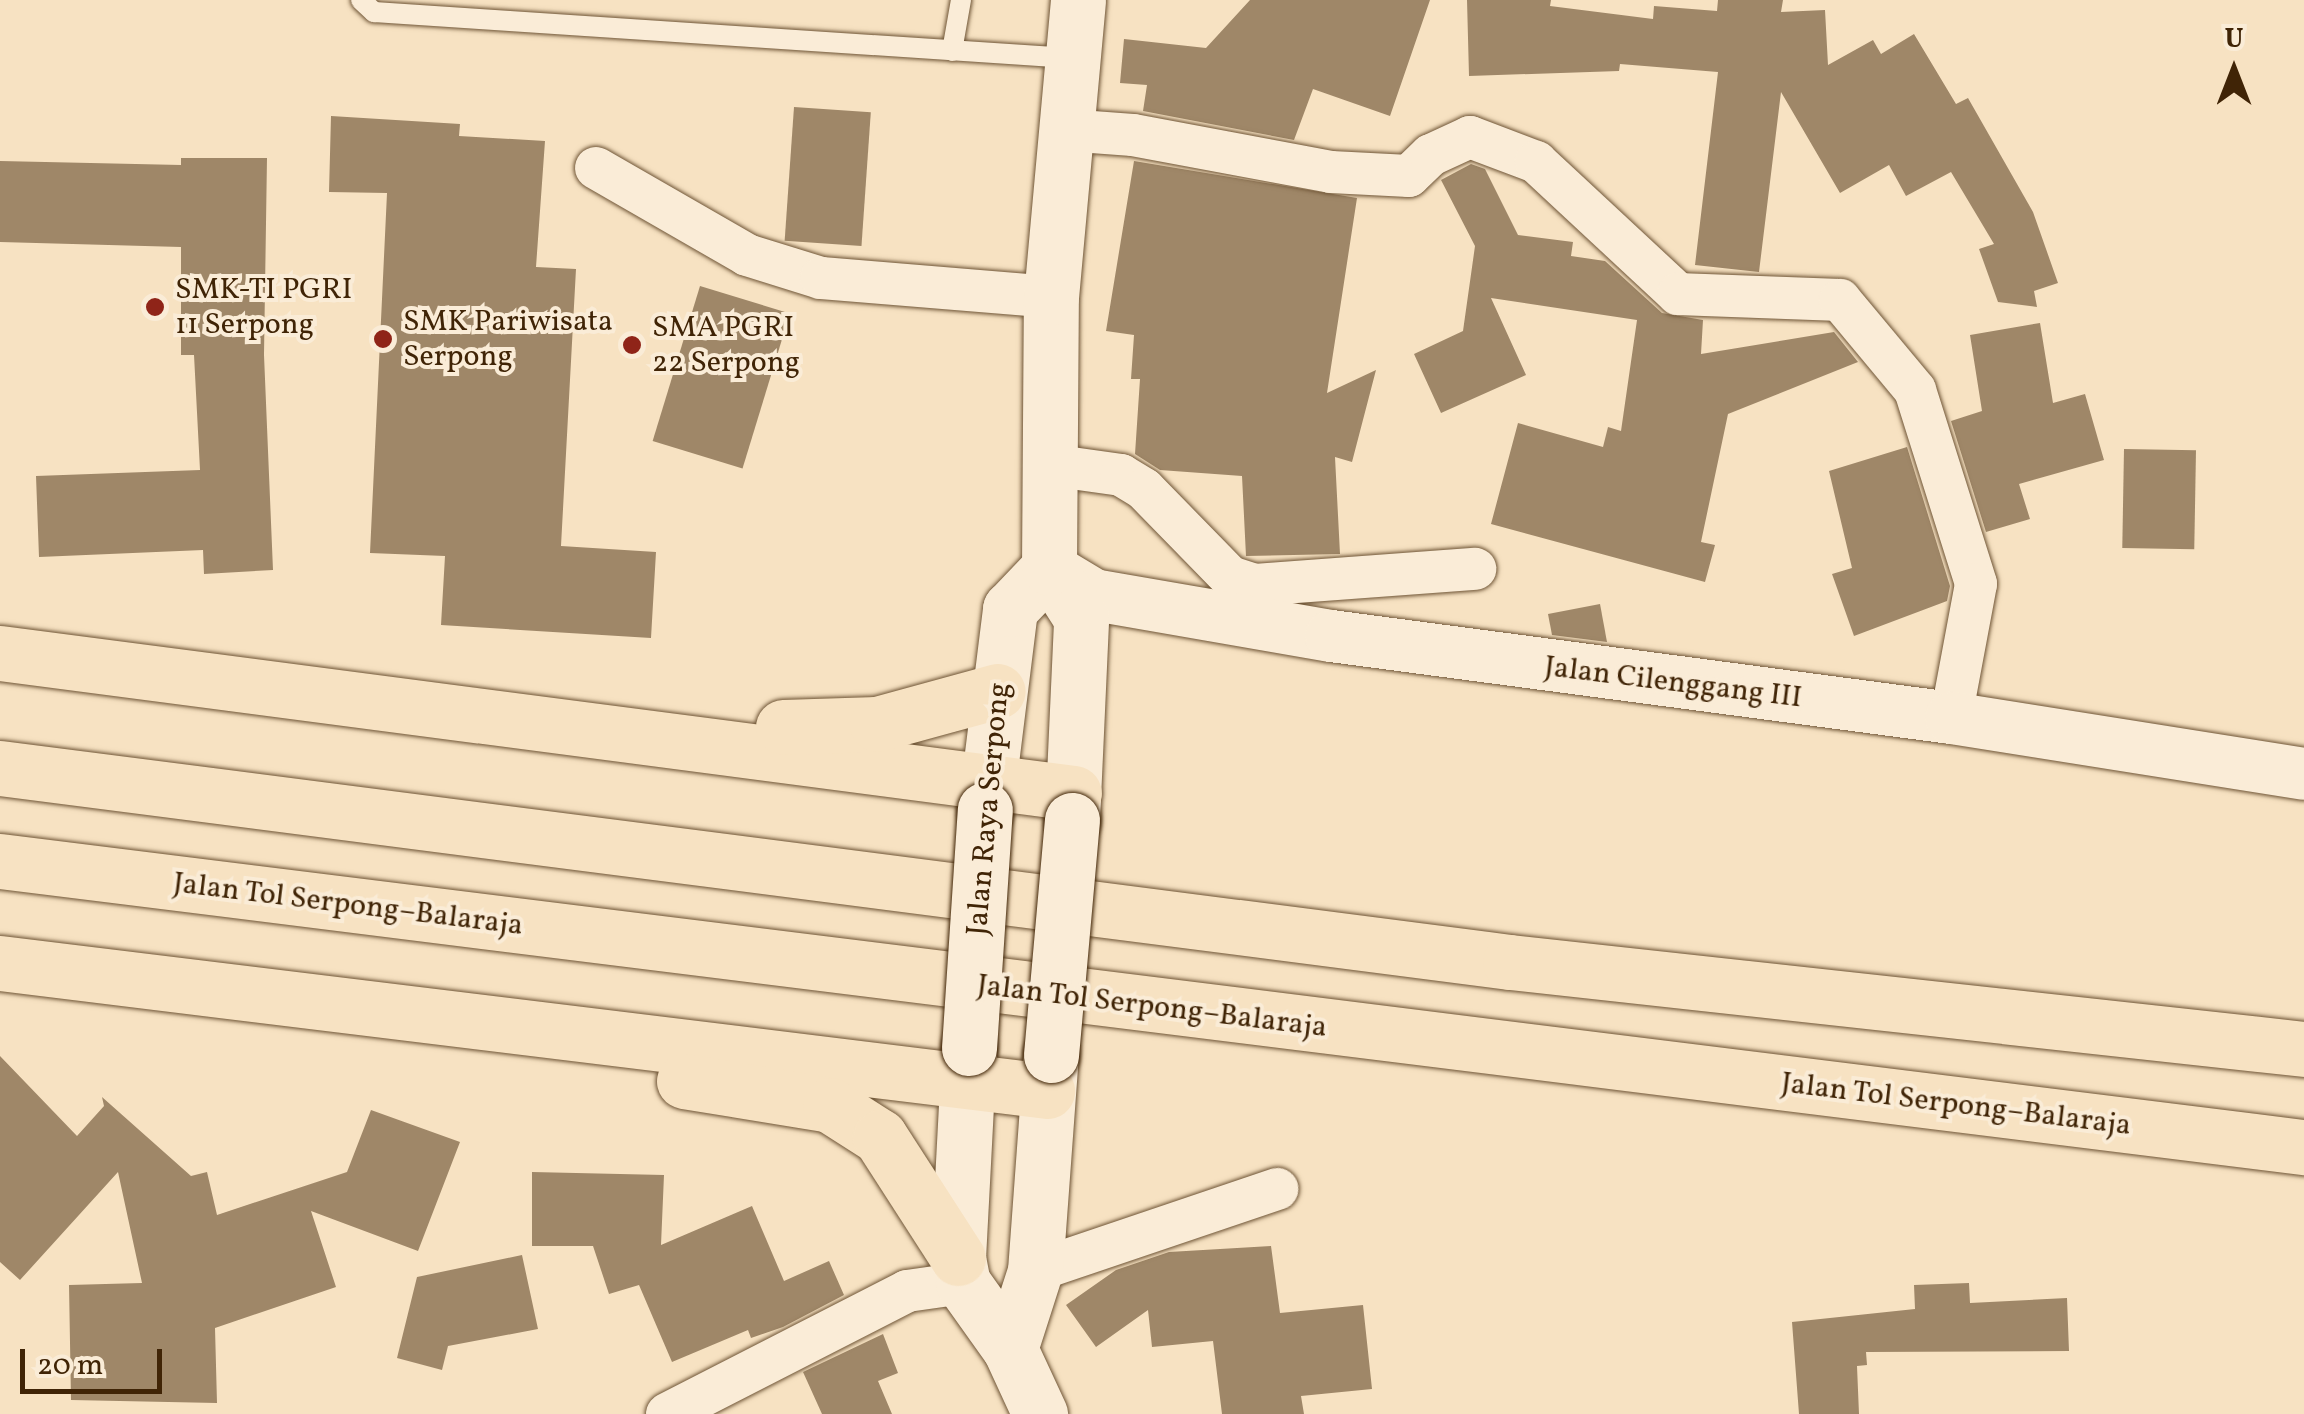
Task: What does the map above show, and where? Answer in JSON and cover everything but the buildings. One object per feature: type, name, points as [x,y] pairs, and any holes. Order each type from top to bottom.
[{"type":"highway","points":[[0,653],[630,732],[987,796],[1073,806]]},
{"type":"highway","points":[[630,732],[877,724],[998,691]]},
{"type":"highway","points":[[0,768],[1510,962],[2304,1049]]},
{"type":"highway","name":"Jalan Tol Serpong–Balaraja","points":[[0,862],[2304,1147]]},
{"type":"highway","points":[[0,963],[440,1016],[1048,1073]]},
{"type":"highway","points":[[440,1016],[543,1057],[830,1105],[880,1136],[961,1271]]},
{"type":"main road","points":[[1010,1349],[1035,1271],[1048,1073],[1073,806],[1081,618],[1049,568],[1051,297],[1078,0]]},
{"type":"main road","name":"Jalan Raya Serpong","points":[[961,1271],[967,1064],[998,691],[1010,609],[1049,568]]},
{"type":"main road","points":[[961,1271],[1010,1349],[1040,1414]]},
{"type":"street","points":[[1066,130],[1133,135],[1331,172],[1409,176],[1431,155],[1470,137],[1536,162],[1678,294],[1840,300],[1915,390],[1976,584],[1951,718]]},
{"type":"street","points":[[596,168],[747,256],[821,278],[1051,297]]},
{"type":"street","points":[[1050,465],[1121,475],[1144,490],[1230,578],[1255,585],[1475,569]]},
{"type":"street","name":"Jalan Cilenggang III","points":[[1049,568],[1094,595],[1331,636],[1951,718],[2304,774]]},
{"type":"street","points":[[1035,1271],[1277,1189]]},
{"type":"street","points":[[667,1414],[907,1291],[961,1271]]},
{"type":"lane","points":[[361,0],[374,12],[1070,58]]},
{"type":"lane","points":[[952,51],[961,0]]},
{"type":"place","name":"SMK-TI PGRI 11 Serpong","points":[[155,307]]},
{"type":"place","name":"SMK Pariwisata Serpong","points":[[383,339]]},
{"type":"place","name":"SMA PGRI 22 Serpong","points":[[632,345]]}]
